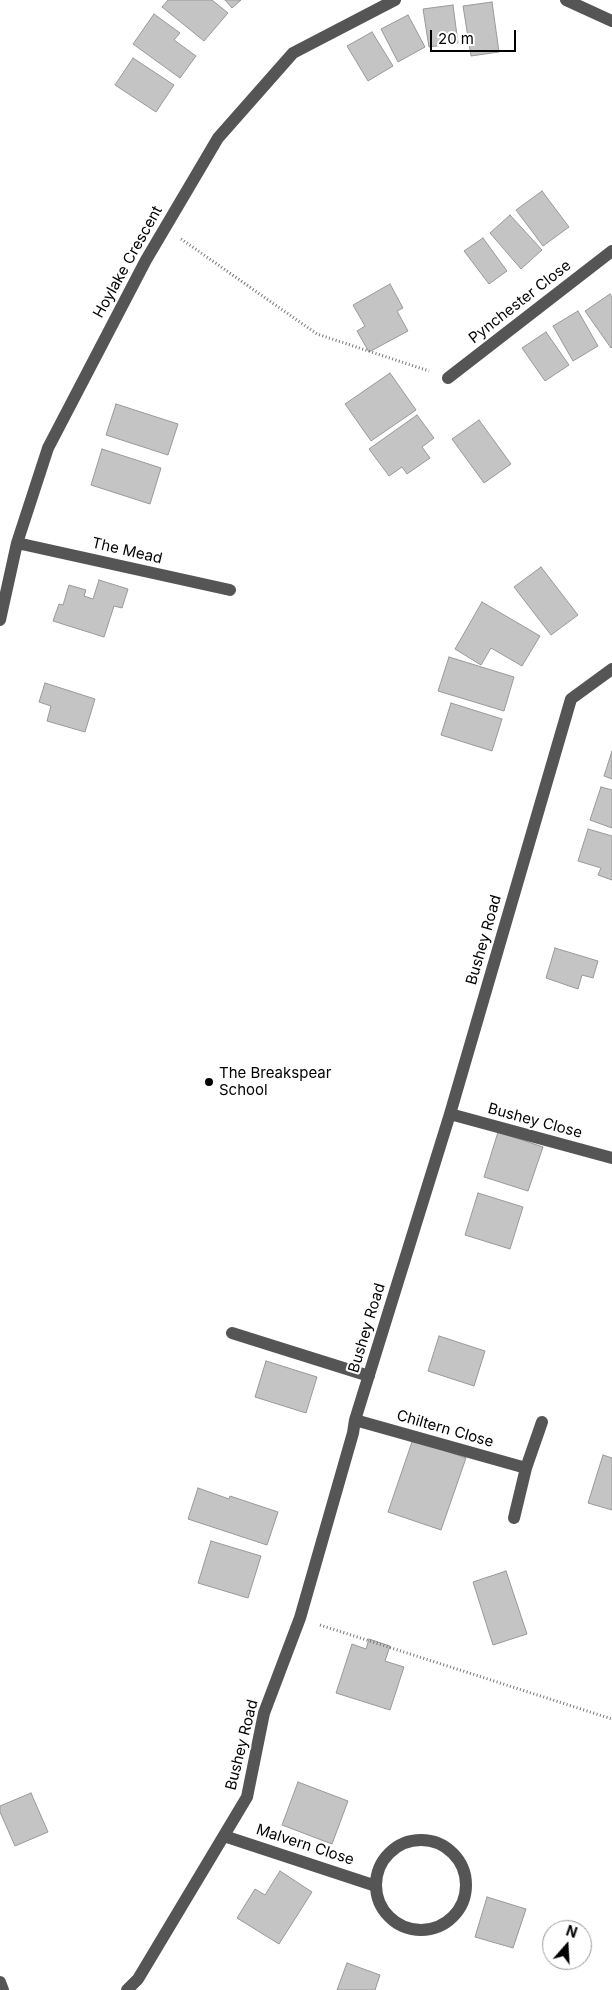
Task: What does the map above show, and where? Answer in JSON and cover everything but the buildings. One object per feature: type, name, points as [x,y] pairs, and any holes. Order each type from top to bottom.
[{"type":"street","name":"Hoylake Crescent","points":[[0,620],[17,543],[48,448],[146,260],[218,138],[293,53],[395,0]]},
{"type":"street","points":[[566,0],[612,21]]},
{"type":"street","name":"Pynchester Close","points":[[448,378],[612,251]]},
{"type":"street","name":"The Mead","points":[[17,543],[230,590]]},
{"type":"street","name":"Bushey Road","points":[[127,1990],[138,1979],[247,1797],[264,1713],[300,1618],[353,1433],[355,1420],[450,1114],[571,699],[612,669]]},
{"type":"street","name":"Bushey Close","points":[[450,1114],[612,1158]]},
{"type":"street","points":[[232,1333],[369,1376]]},
{"type":"street","name":"Chiltern Close","points":[[355,1420],[526,1468]]},
{"type":"street","points":[[514,1518],[526,1468],[542,1422]]},
{"type":"street","name":"Malvern Close","points":[[224,1836],[376,1886]]},
{"type":"street","points":[[420,1840],[436,1843],[454,1855],[462,1868],[466,1883],[464,1899],[456,1913],[445,1924],[430,1929],[414,1930],[398,1924],[386,1915],[378,1901],[376,1886],[381,1864],[391,1851],[405,1843],[420,1840]]},
{"type":"street","points":[[0,1982],[3,1990]]},
{"type":"path","points":[[164,228],[317,334],[448,378]]},
{"type":"path","points":[[300,1618],[612,1720]]},
{"type":"place","name":"The Breakspear School","points":[[209,1082]]}]
